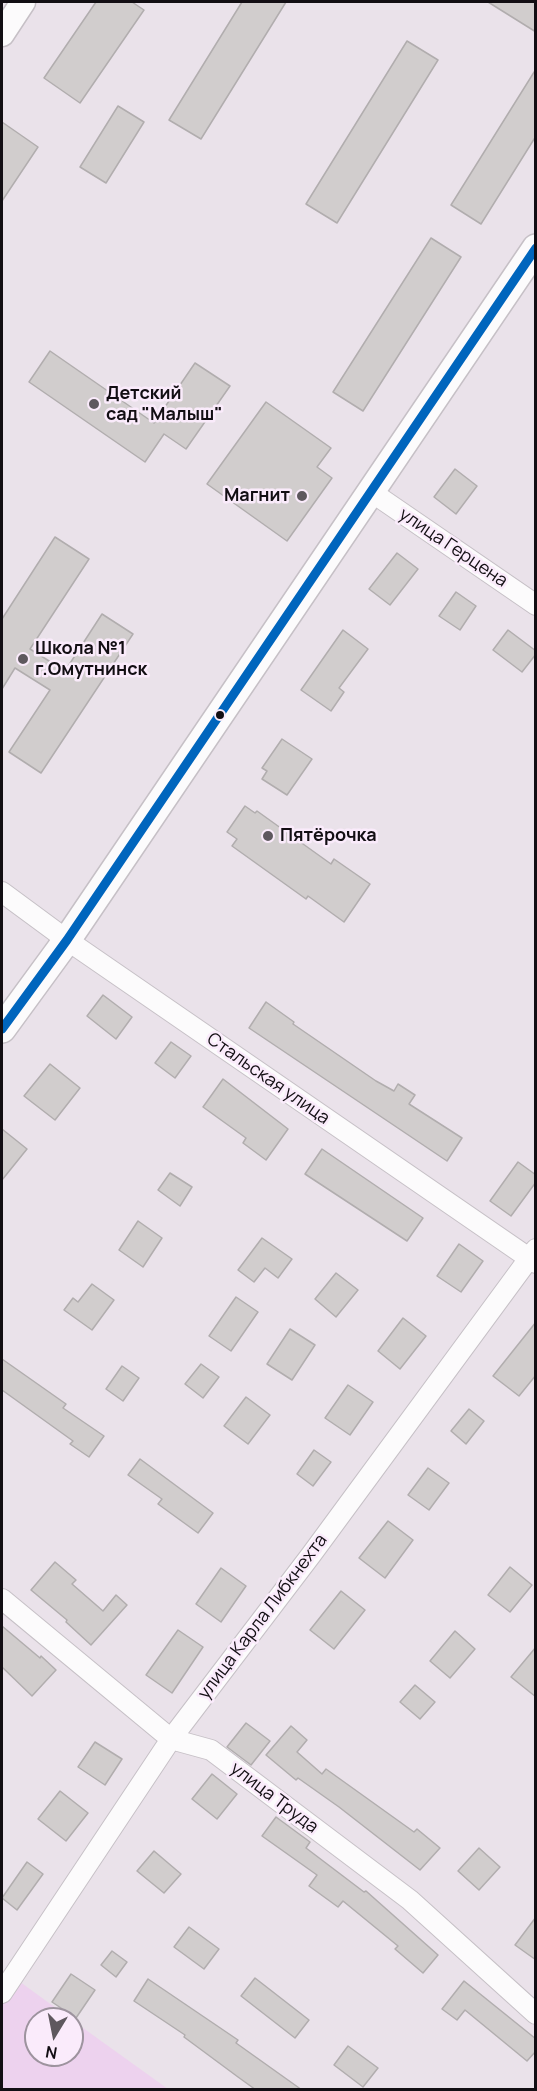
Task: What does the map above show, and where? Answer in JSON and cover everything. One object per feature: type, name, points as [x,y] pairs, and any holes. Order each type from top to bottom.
[{"type":"main road","points":[[2,1029],[67,940],[536,248]]},
{"type":"street","points":[[2,34],[23,2]]},
{"type":"street","name":"улица Герцена","points":[[370,491],[536,605]]},
{"type":"street","name":"Стальская улица","points":[[2,892],[67,940],[533,1257]]},
{"type":"street","name":"улица Карла Либкнехта","points":[[2,1993],[171,1739],[533,1257]]},
{"type":"street","name":"улица Труда","points":[[2,1599],[171,1739],[211,1750],[410,1900],[536,2014]]},
{"type":"shaded area","points":[[16,1979],[54,2007],[24,2007],[24,2067],[84,2067],[84,2029],[168,2089],[2,2090],[2,2000]]},
{"type":"building","points":[[96,2],[132,2],[144,10],[80,103],[44,78]]},
{"type":"building","points":[[242,2],[286,2],[201,139],[169,120]]},
{"type":"building","points":[[488,2],[536,2],[536,32]]},
{"type":"building","points":[[407,41],[438,60],[337,223],[306,204]]},
{"type":"building","points":[[536,69],[536,136],[481,224],[451,205]]},
{"type":"building","points":[[118,106],[144,122],[106,183],[80,167]]},
{"type":"building","points":[[2,122],[38,147],[2,201]]},
{"type":"building","points":[[431,238],[461,257],[363,411],[333,392]]},
{"type":"building","name":"Детский сад \"Малыш\"","points":[[50,351],[154,423],[195,363],[230,386],[186,449],[164,434],[145,462],[29,382]]},
{"type":"building","points":[[266,402],[331,448],[317,467],[332,478],[287,541],[207,484]]},
{"type":"building","points":[[455,469],[477,486],[456,514],[434,497]]},
{"type":"building","name":"Школа №1 г.Омутнинск","points":[[55,537],[89,559],[30,649],[65,671],[102,614],[133,634],[41,773],[9,752],[50,690],[15,668],[2,689],[2,619]]},
{"type":"building","points":[[397,553],[418,569],[390,605],[369,589]]},
{"type":"building","points":[[456,592],[476,606],[460,630],[439,616]]},
{"type":"building","points":[[343,630],[368,649],[339,688],[344,692],[331,711],[301,690]]},
{"type":"building","points":[[508,630],[536,651],[522,672],[493,650]]},
{"type":"building","points":[[282,739],[312,759],[287,795],[262,779],[267,771],[262,768]]},
{"type":"building","points":[[245,806],[255,813],[257,811],[331,864],[334,859],[370,884],[344,922],[308,896],[306,899],[232,846],[237,839],[227,832]]},
{"type":"building","points":[[103,995],[132,1017],[116,1039],[87,1016]]},
{"type":"building","points":[[266,1002],[294,1022],[293,1024],[376,1081],[394,1091],[398,1084],[415,1095],[409,1104],[462,1138],[447,1161],[249,1028]]},
{"type":"building","points":[[171,1042],[191,1056],[175,1078],[155,1063]]},
{"type":"building","points":[[50,1064],[80,1088],[55,1120],[24,1096]]},
{"type":"building","points":[[223,1079],[288,1129],[266,1160],[243,1143],[246,1138],[203,1107]]},
{"type":"building","points":[[2,1129],[27,1149],[2,1180]]},
{"type":"building","points":[[322,1149],[423,1218],[407,1241],[305,1174]]},
{"type":"building","points":[[518,1162],[536,1175],[536,1182],[511,1216],[490,1201]]},
{"type":"building","points":[[170,1173],[192,1187],[180,1206],[158,1190]]},
{"type":"building","points":[[138,1221],[162,1238],[143,1267],[119,1250]]},
{"type":"building","points":[[262,1238],[292,1259],[278,1278],[265,1268],[254,1282],[238,1270]]},
{"type":"building","points":[[459,1244],[483,1261],[461,1292],[437,1276]]},
{"type":"building","points":[[336,1273],[358,1290],[336,1317],[315,1299]]},
{"type":"building","points":[[92,1284],[114,1300],[92,1330],[64,1310],[73,1298],[78,1302]]},
{"type":"building","points":[[236,1297],[258,1312],[231,1351],[209,1336]]},
{"type":"building","points":[[403,1318],[426,1336],[400,1369],[378,1351]]},
{"type":"building","points":[[536,1322],[536,1375],[519,1396],[493,1376]]},
{"type":"building","points":[[290,1329],[315,1345],[292,1380],[267,1364]]},
{"type":"building","points":[[2,1359],[66,1404],[63,1408],[104,1436],[89,1457],[70,1444],[73,1441],[2,1390]]},
{"type":"building","points":[[201,1364],[219,1377],[203,1398],[185,1384]]},
{"type":"building","points":[[122,1366],[139,1378],[123,1401],[106,1389]]},
{"type":"building","points":[[348,1385],[373,1402],[350,1435],[325,1418]]},
{"type":"building","points":[[246,1397],[270,1415],[248,1444],[224,1426]]},
{"type":"building","points":[[469,1409],[484,1421],[466,1444],[451,1431]]},
{"type":"building","points":[[314,1450],[331,1462],[313,1486],[297,1474]]},
{"type":"building","points":[[140,1459],[213,1513],[198,1533],[158,1504],[162,1499],[128,1475]]},
{"type":"building","points":[[428,1468],[449,1483],[429,1510],[408,1495]]},
{"type":"building","points":[[388,1521],[413,1540],[385,1578],[359,1558]]},
{"type":"building","points":[[55,1562],[76,1580],[72,1584],[103,1611],[116,1595],[127,1605],[91,1645],[66,1622],[67,1620],[31,1590]]},
{"type":"building","points":[[510,1567],[532,1585],[510,1612],[488,1595]]},
{"type":"building","points":[[221,1568],[246,1586],[221,1622],[196,1604]]},
{"type":"building","points":[[341,1591],[365,1610],[334,1649],[310,1630]]},
{"type":"building","points":[[2,1626],[56,1670],[32,1696],[2,1667]]},
{"type":"building","points":[[178,1630],[203,1647],[172,1693],[146,1675]]},
{"type":"building","points":[[455,1631],[475,1649],[450,1678],[430,1661]]},
{"type":"building","points":[[536,1647],[536,1697],[511,1677]]},
{"type":"building","points":[[415,1685],[435,1702],[420,1719],[400,1702]]},
{"type":"building","points":[[246,1723],[270,1741],[251,1765],[227,1747]]},
{"type":"building","points":[[291,1726],[307,1740],[297,1752],[322,1774],[326,1769],[414,1832],[417,1829],[440,1848],[420,1870],[339,1807],[298,1778],[296,1780],[266,1755]]},
{"type":"building","points":[[95,1742],[122,1759],[105,1785],[78,1767]]},
{"type":"building","points":[[212,1774],[237,1794],[217,1819],[192,1799]]},
{"type":"building","points":[[60,1791],[88,1813],[66,1841],[38,1819]]},
{"type":"building","points":[[276,1817],[310,1842],[306,1848],[364,1892],[366,1891],[438,1955],[423,1973],[395,1949],[398,1946],[343,1901],[338,1907],[309,1886],[317,1875],[262,1836]]},
{"type":"building","points":[[479,1848],[500,1867],[479,1890],[458,1871]]},
{"type":"building","points":[[154,1851],[181,1874],[164,1893],[137,1871]]},
{"type":"building","points":[[27,1862],[43,1874],[17,1910],[2,1898]]},
{"type":"building","points":[[536,1917],[536,1960],[515,1945]]},
{"type":"building","points":[[189,1927],[219,1949],[204,1969],[174,1947]]},
{"type":"building","points":[[112,1951],[127,1962],[116,1977],[101,1965]]},
{"type":"building","points":[[71,1974],[95,1990],[83,2007],[60,2007],[52,2002]]},
{"type":"building","points":[[255,1978],[309,2020],[295,2038],[241,1996]]},
{"type":"building","points":[[148,1979],[238,2040],[236,2043],[302,2090],[256,2090],[184,2037],[185,2035],[134,2001]]},
{"type":"building","points":[[464,1981],[536,2039],[536,2051],[527,2061],[465,2010],[457,2020],[442,2009]]},
{"type":"building","points":[[348,2046],[378,2068],[363,2087],[334,2065]]},
{"type":"transit line","points":[[2,1029],[67,940],[536,248]]},
{"type":"place","name":"Детский сад \"Малыш\"","points":[[94,404]]},
{"type":"place","name":"Магнит","points":[[302,496]]},
{"type":"place","name":"Школа №1 г.Омутнинск","points":[[23,659]]},
{"type":"place","name":"Пятёрочка","points":[[268,836]]}]
